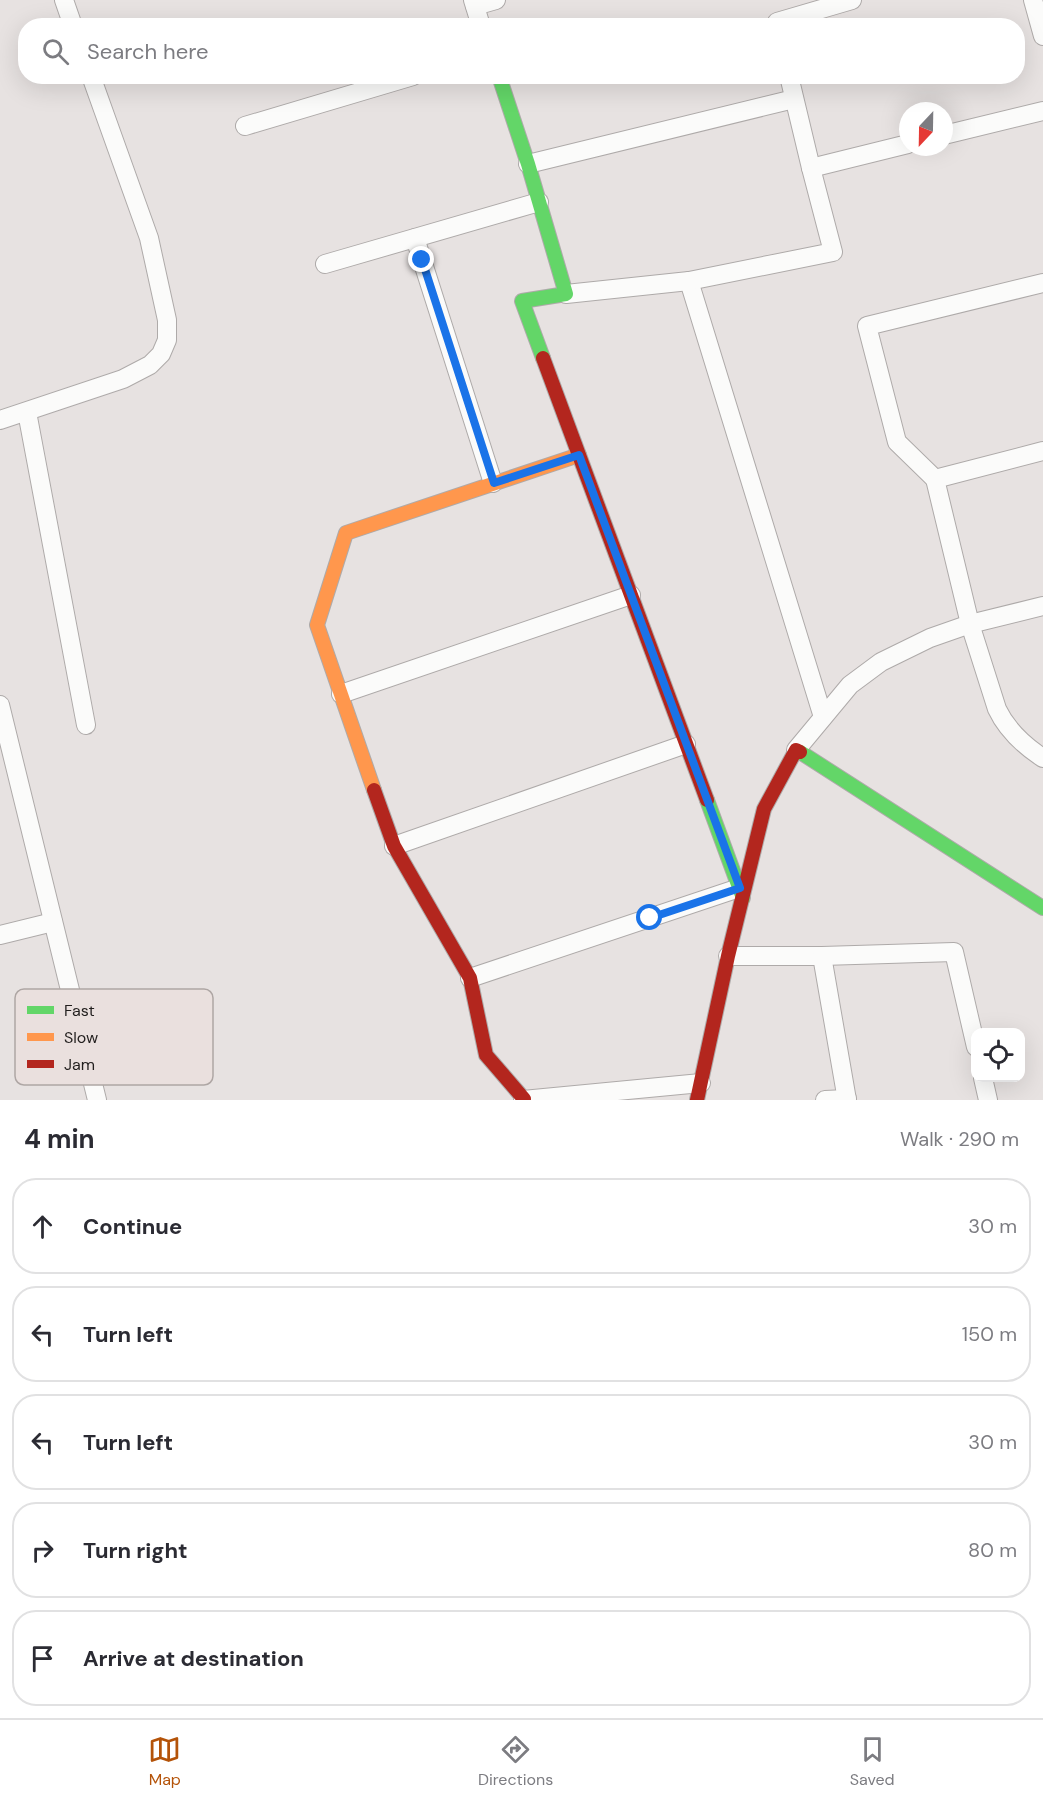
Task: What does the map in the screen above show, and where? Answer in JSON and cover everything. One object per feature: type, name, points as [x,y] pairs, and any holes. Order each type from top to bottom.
[{"type":"street","points":[[64,0],[70,18]]},
{"type":"street","points":[[479,18],[474,3],[496,0]]},
{"type":"street","points":[[1033,0],[1043,36]]},
{"type":"street","points":[[790,18],[840,2]]},
{"type":"street","points":[[0,420],[138,372],[150,365],[161,354],[167,340],[167,320],[149,238],[94,84]]},
{"type":"street","points":[[245,126],[386,84]]},
{"type":"street","points":[[501,84],[528,164],[566,294]]},
{"type":"street","points":[[741,893],[522,300],[689,281],[833,252],[791,84]]},
{"type":"street","points":[[528,164],[794,99]]},
{"type":"street","points":[[953,133],[1043,111]]},
{"type":"street","points":[[811,168],[899,146]]},
{"type":"street","points":[[325,264],[539,202]]},
{"type":"street","points":[[415,238],[494,483]]},
{"type":"street","points":[[689,281],[824,717]]},
{"type":"street","points":[[1043,283],[867,326],[897,442],[935,479],[970,624],[997,709],[1001,717],[1027,747],[1043,758]]},
{"type":"street","points":[[27,412],[86,725]]},
{"type":"street","points":[[935,479],[1043,451]]},
{"type":"street","points":[[579,455],[346,533],[317,625],[394,846],[470,978],[486,1054],[523,1099],[699,1092],[741,893],[764,809],[796,750],[850,685],[881,662],[930,638],[970,624],[1043,606]]},
{"type":"street","points":[[340,694],[631,595]]},
{"type":"street","points":[[0,705],[70,989]]},
{"type":"street","points":[[394,846],[686,744]]},
{"type":"street","points":[[796,750],[1043,908]]},
{"type":"street","points":[[470,978],[741,893]]},
{"type":"street","points":[[0,935],[53,922]]},
{"type":"street","points":[[728,956],[954,952],[971,1029]]},
{"type":"street","points":[[822,956],[847,1100],[825,1100]]},
{"type":"street","points":[[983,1082],[988,1100]]},
{"type":"street","points":[[93,1085],[97,1100]]},
{"type":"traffic: fast","points":[[502,84],[566,294],[522,301],[543,358]]},
{"type":"traffic: fast","points":[[800,752],[1043,908]]},
{"type":"traffic: fast","points":[[707,800],[743,898]]},
{"type":"traffic: slow","points":[[374,790],[317,625],[346,533],[579,455]]},
{"type":"traffic: jam","points":[[543,358],[707,800]]},
{"type":"traffic: jam","points":[[697,1100],[728,956],[764,809],[796,750],[800,752]]},
{"type":"traffic: jam","points":[[374,790],[394,846],[470,978],[486,1055],[524,1099]]},
{"type":"route","points":[[422,260],[494,483],[579,455],[740,888],[650,918]]}]
